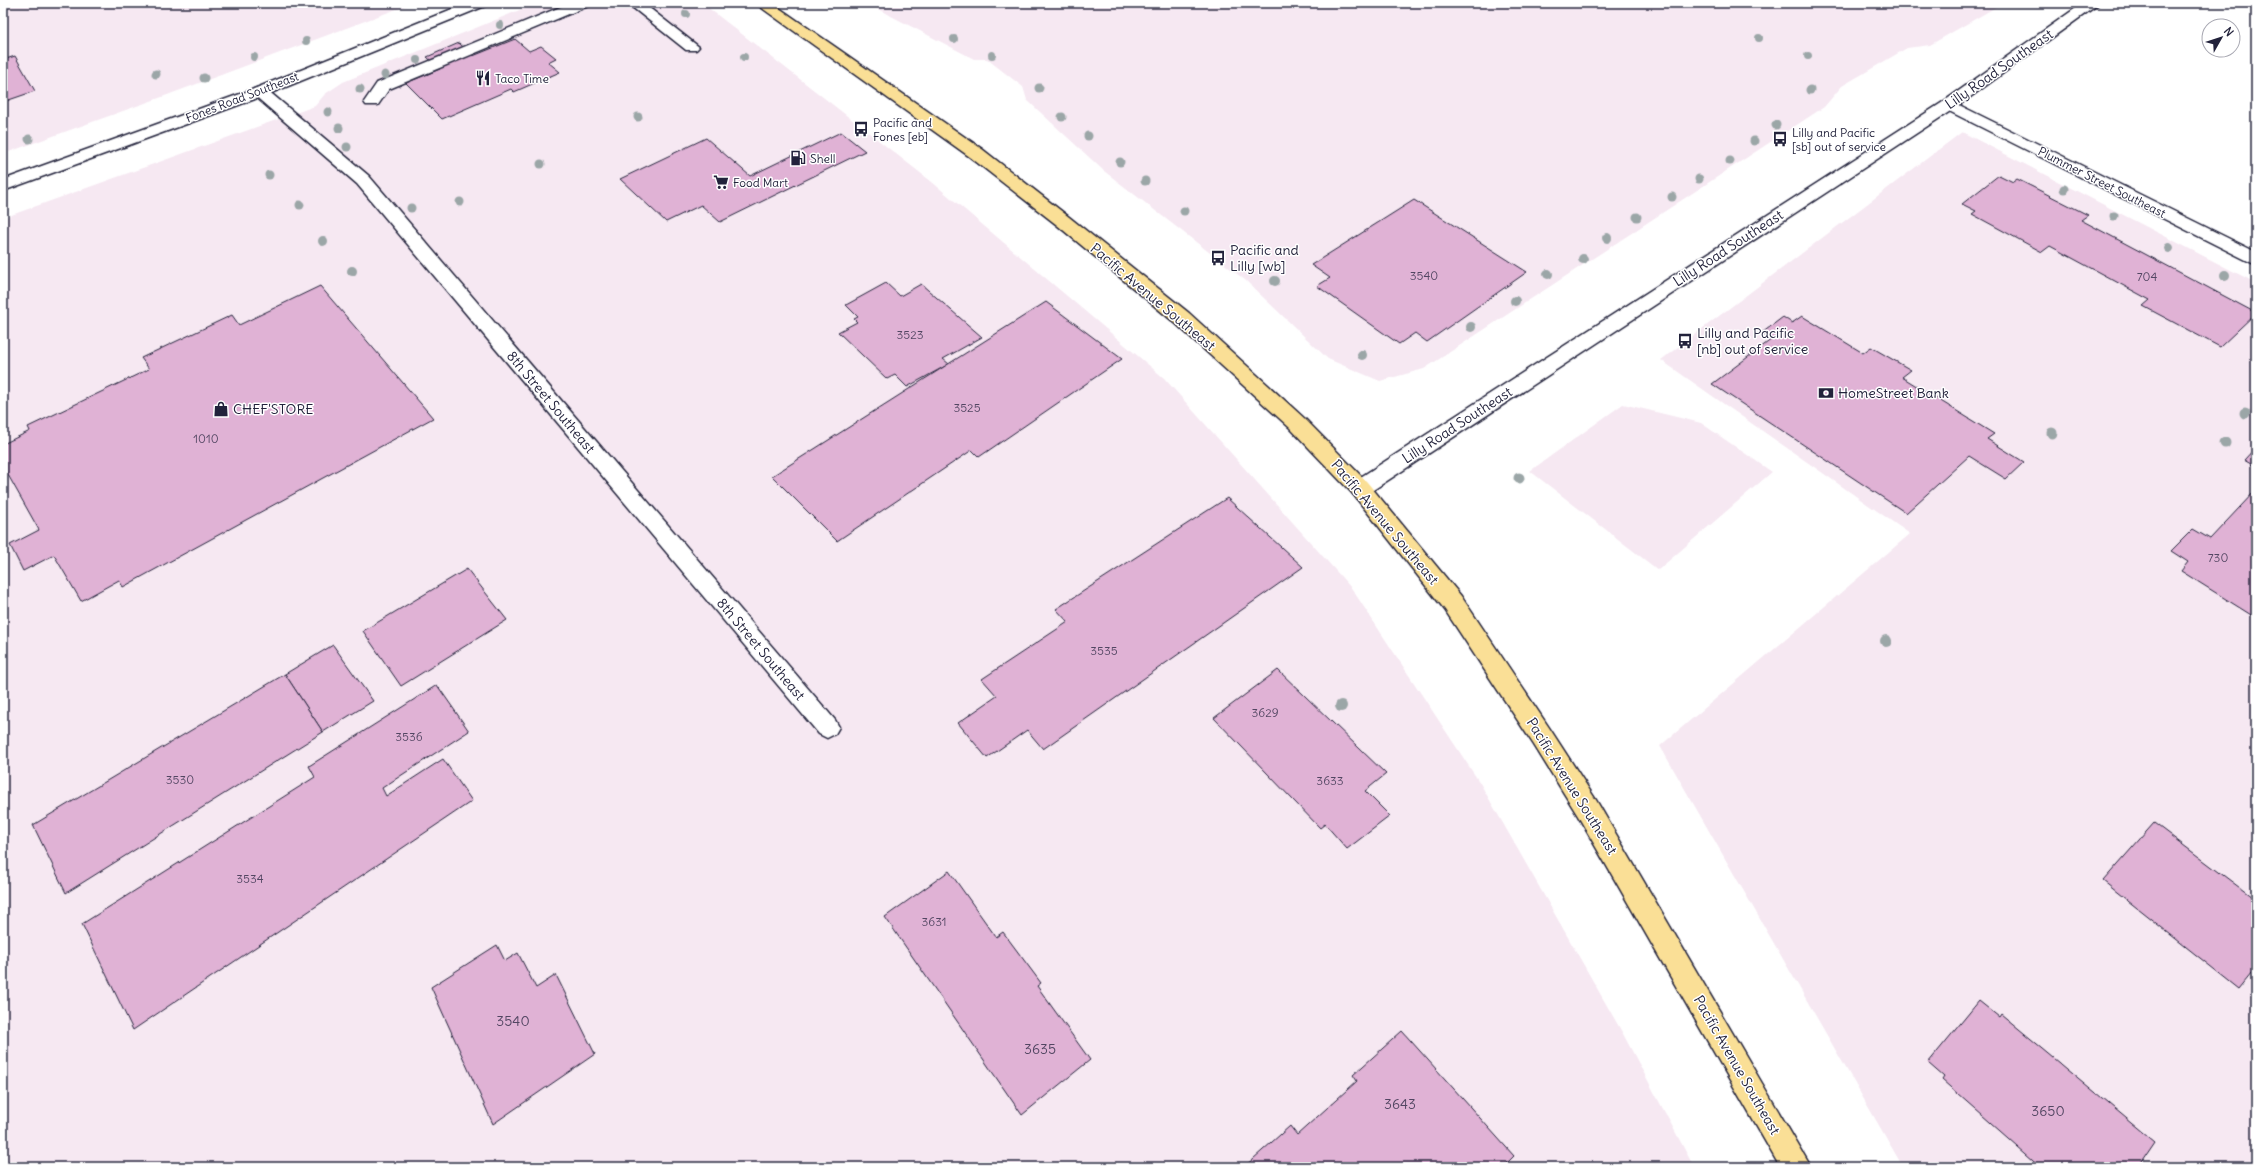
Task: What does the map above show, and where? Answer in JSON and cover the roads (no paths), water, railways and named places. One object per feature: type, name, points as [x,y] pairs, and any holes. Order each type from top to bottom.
[{"type":"main road","name":"Pacific Avenue Southeast","points":[[762,3],[976,152],[1182,318],[1296,423],[1360,488],[1453,603],[1542,737],[1595,822],[1796,1167]]},
{"type":"street","name":"Fones Road Southeast","points":[[3,186],[260,92],[480,3]]},
{"type":"street","points":[[372,102],[384,86],[583,3]]},
{"type":"street","points":[[634,3],[691,47]]},
{"type":"street","name":"Lilly Road Southeast","points":[[1360,488],[1949,105],[2093,3]]},
{"type":"street","name":"8th Street Southeast","points":[[260,92],[367,185],[827,727]]},
{"type":"street","name":"Plummer Street Southeast","points":[[1949,105],[2256,259]]},
{"type":"place","name":"Taco Time","points":[[483,78]]},
{"type":"place","name":"Pacific and Fones [eb]","points":[[861,129]]},
{"type":"place","name":"Lilly and Pacific [sb] out of service","points":[[1780,139]]},
{"type":"place","name":"Shell","points":[[798,158]]},
{"type":"place","name":"Food Mart","points":[[721,182]]},
{"type":"place","name":"Pacific and Lilly [wb]","points":[[1218,258]]},
{"type":"place","name":"Lilly and Pacific [nb] out of service","points":[[1685,341]]},
{"type":"place","name":"HomeStreet Bank","points":[[1826,393]]},
{"type":"place","name":"CHEF'STORE","points":[[221,409]]}]
